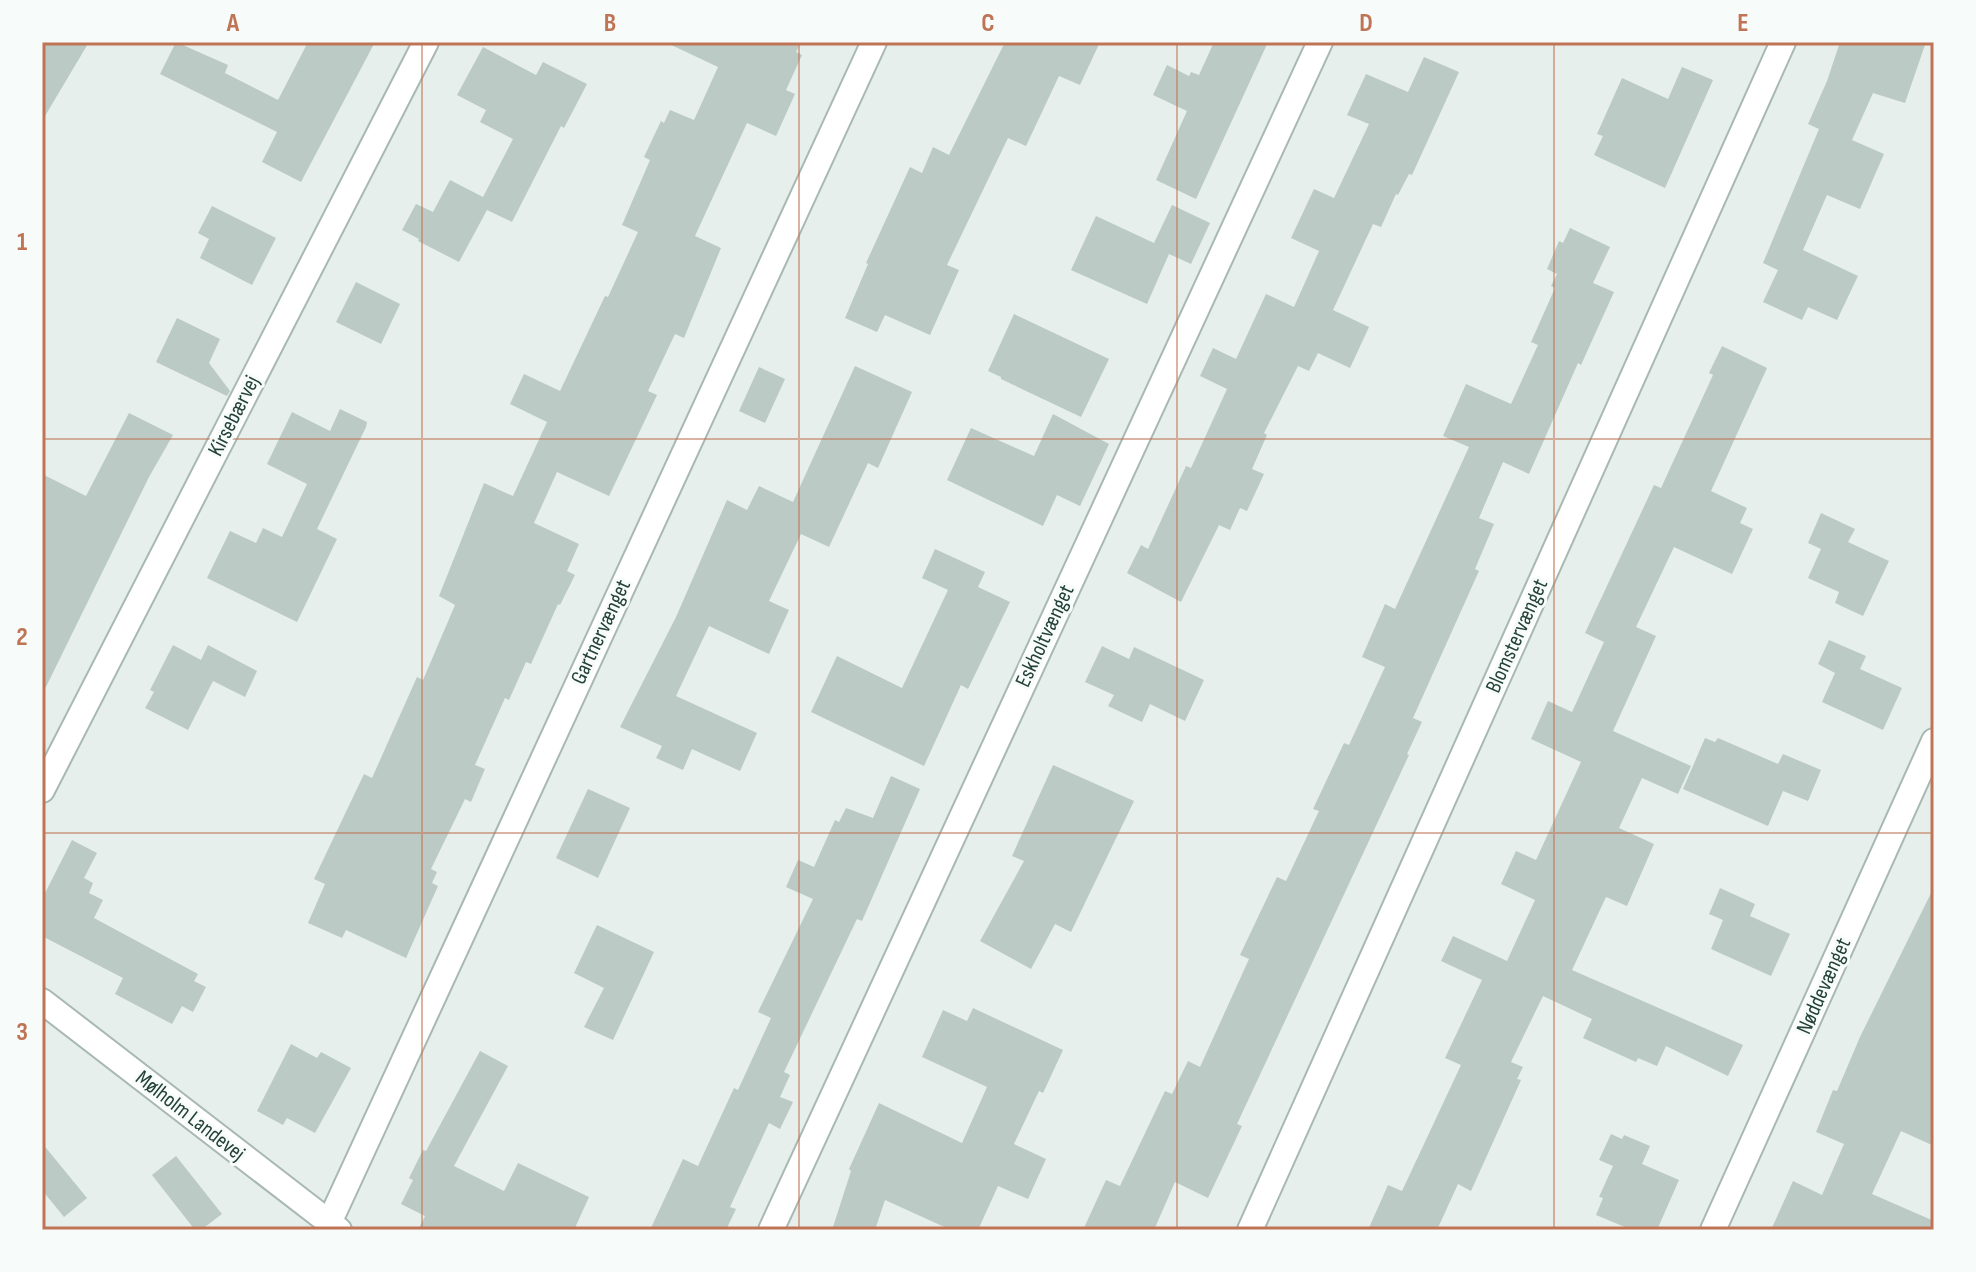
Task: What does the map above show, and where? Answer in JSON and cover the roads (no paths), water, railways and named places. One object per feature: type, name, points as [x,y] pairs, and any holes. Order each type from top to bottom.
[{"type":"street","name":"Kirsebærvej","points":[[42,790],[426,42]]},
{"type":"street","name":"Gartnervænget","points":[[334,1226],[874,42]]},
{"type":"street","name":"Eskholtvænget","points":[[771,1230],[1320,42]]},
{"type":"street","name":"Blomstervænget","points":[[1250,1230],[1783,42]]},
{"type":"street","name":"Nøddevænget","points":[[1713,1230],[1934,741]]},
{"type":"street","name":"Mølholm Landevej","points":[[42,1001],[334,1226]]}]
